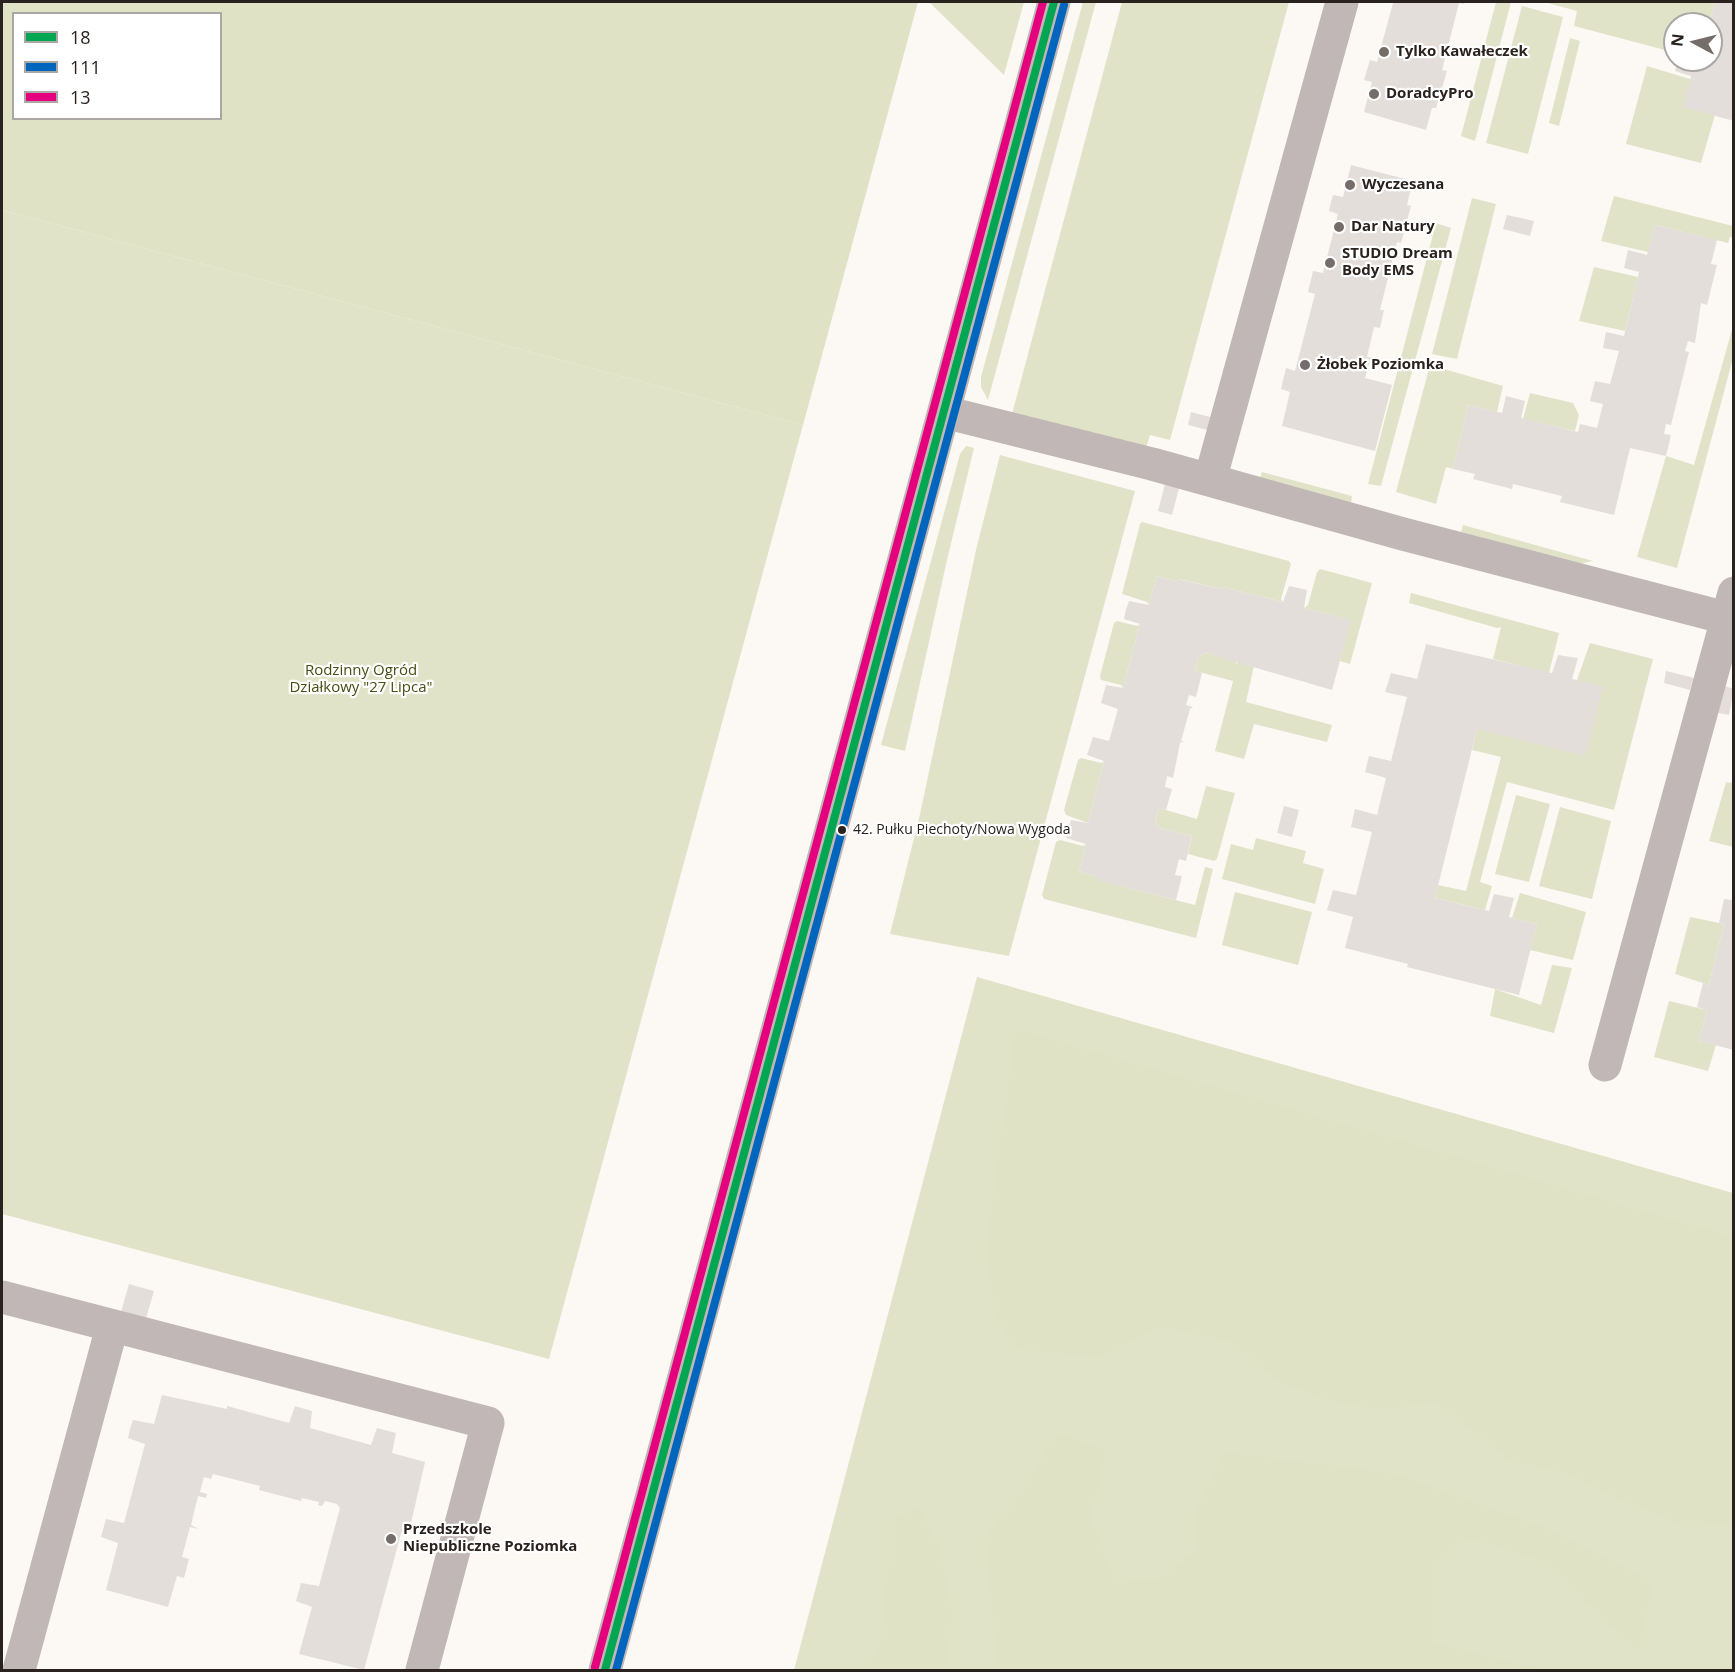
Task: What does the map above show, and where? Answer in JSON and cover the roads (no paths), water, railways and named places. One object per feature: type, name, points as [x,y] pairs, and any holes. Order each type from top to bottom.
[{"type":"street","points":[[605,1671],[1054,2]]},
{"type":"street","points":[[1209,480],[1342,2]]},
{"type":"street","points":[[944,412],[1152,464],[1412,536],[1731,611],[1605,1065]]},
{"type":"street","points":[[2,1297],[488,1423],[422,1671]]},
{"type":"street","points":[[19,1671],[112,1327]]},
{"type":"place","name":"Tylko Kawałeczek","points":[[1384,52]]},
{"type":"place","name":"DoradcyPro","points":[[1374,94]]},
{"type":"place","name":"Wyczesana","points":[[1350,185]]},
{"type":"place","name":"Dar Natury","points":[[1339,227]]},
{"type":"place","name":"STUDIO Dream Body EMS","points":[[1330,263]]},
{"type":"place","name":"Żłobek Poziomka","points":[[1305,365]]},
{"type":"place","name":"42. Pułku Piechoty/Nowa Wygoda","points":[[842,830]]},
{"type":"place","name":"Przedszkole Niepubliczne Poziomka","points":[[391,1539]]},
{"type":"park label","name":"Rodzinny Ogród Działkowy \"27 Lipca\"","points":[[361,680]]}]
